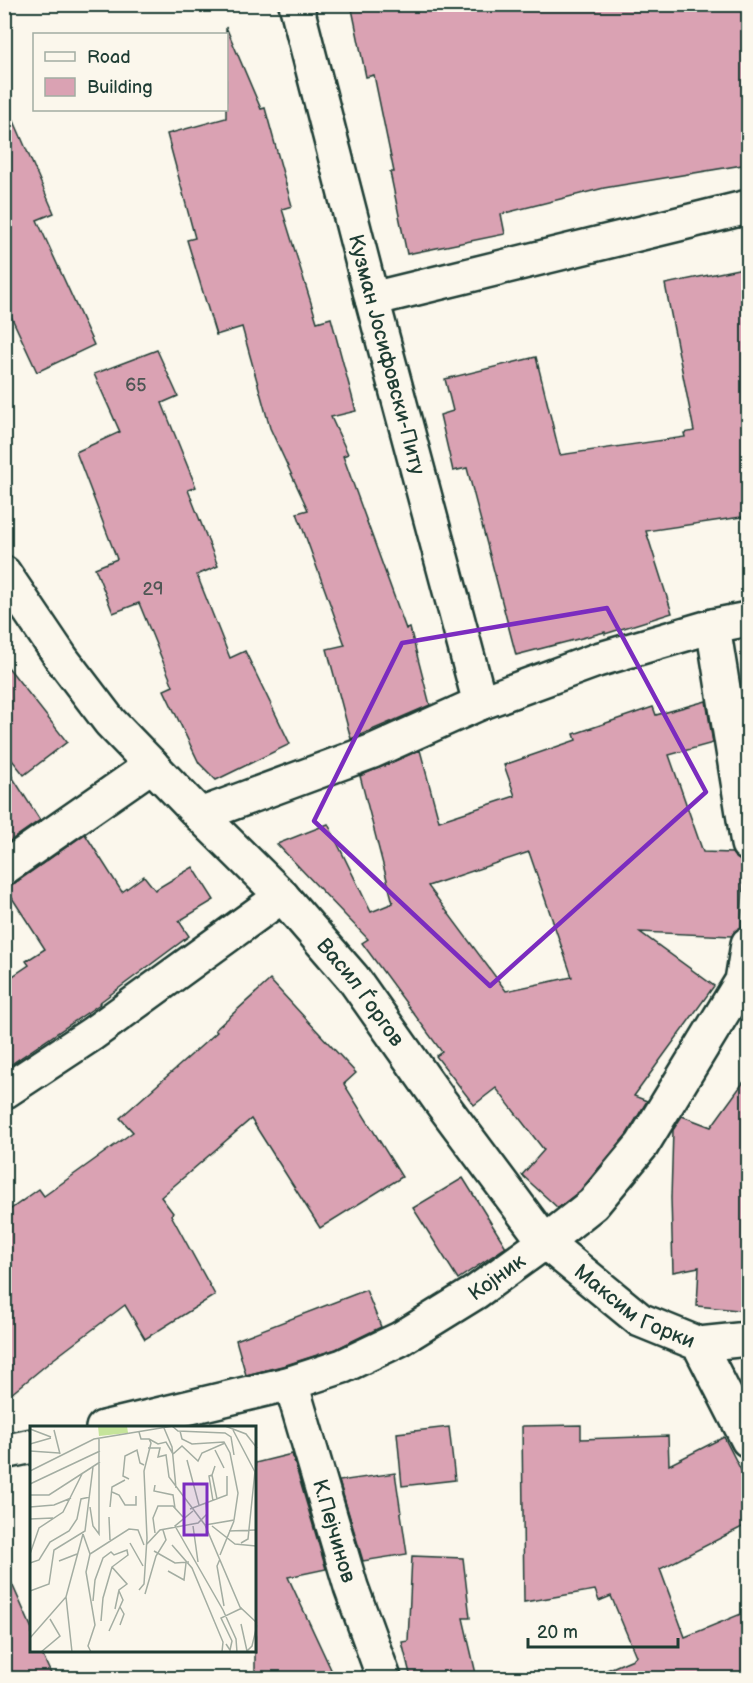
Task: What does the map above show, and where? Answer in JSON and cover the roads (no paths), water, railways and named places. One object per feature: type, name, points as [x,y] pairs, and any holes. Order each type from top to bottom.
[{"type":"street","name":"Кузман Јосифовски-Питу","points":[[296,4],[480,703]]},
{"type":"street","points":[[372,298],[748,207]]},
{"type":"street","name":"Васил Ѓоргов","points":[[4,573],[69,668],[110,722],[282,896],[353,978],[545,1242]]},
{"type":"street","points":[[200,815],[373,752],[480,703],[597,660],[713,626],[748,619]]},
{"type":"street","points":[[713,626],[748,844]]},
{"type":"street","points":[[4,868],[152,765]]},
{"type":"street","points":[[4,1092],[92,1034],[282,896]]},
{"type":"street","name":"Којник","points":[[111,1426],[291,1383],[343,1366],[400,1340],[476,1292],[545,1242],[593,1204],[642,1145],[742,981],[748,944]]},
{"type":"street","name":"Максим Горки","points":[[545,1242],[640,1320],[699,1344],[748,1440]]},
{"type":"street","points":[[699,1344],[748,1340]]},
{"type":"street","name":"К.Пејчинов","points":[[291,1383],[351,1587],[384,1678]]},
{"type":"street","points":[[4,1452],[30,1446]]}]
